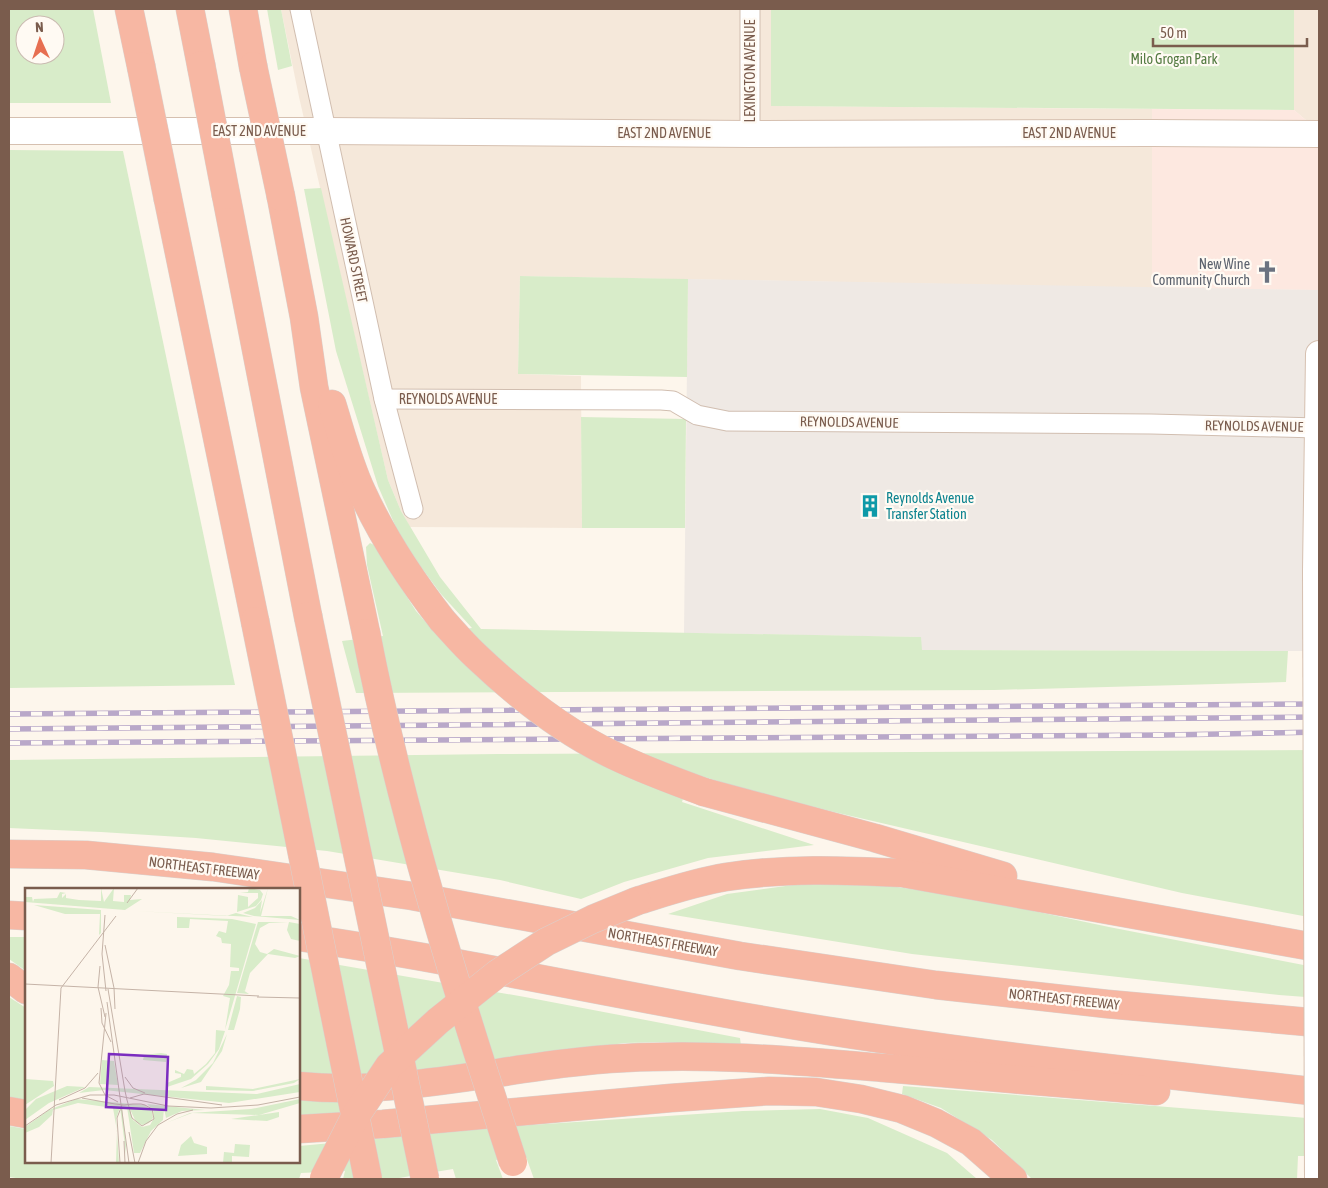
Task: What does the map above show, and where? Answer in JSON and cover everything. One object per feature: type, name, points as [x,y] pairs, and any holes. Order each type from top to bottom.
[{"type":"highway","points":[[130,9],[368,1179]]},
{"type":"highway","points":[[190,9],[308,616],[425,1179]]},
{"type":"highway","points":[[243,9],[304,316],[315,396],[408,820],[467,1021],[516,1170]]},
{"type":"highway","points":[[304,316],[361,491],[384,535],[416,586],[442,620],[475,656],[522,697],[576,735],[613,756],[704,792],[875,838],[1129,913]]},
{"type":"highway","name":"NORTHEAST FREEWAY","points":[[9,854],[86,855],[213,867],[412,896],[740,956],[936,986],[1319,1023]]},
{"type":"highway","points":[[324,1179],[355,1117],[389,1066],[438,1021],[497,974],[546,942],[593,919],[682,886],[726,877],[778,872],[834,870],[902,873],[1319,948]]},
{"type":"highway","points":[[9,915],[25,916]]},
{"type":"highway","points":[[300,937],[410,954],[785,1024],[946,1048],[1319,1092]]},
{"type":"highway","points":[[9,977],[25,989]]},
{"type":"highway","points":[[300,1086],[368,1087],[436,1082],[564,1063],[626,1058],[709,1056],[822,1063],[1183,1093],[1319,1098]]},
{"type":"highway","points":[[300,1129],[383,1124],[671,1098],[769,1091],[816,1092],[861,1099],[902,1109],[936,1123],[971,1142],[1013,1179]]},
{"type":"highway","points":[[9,1111],[25,1114]]},
{"type":"street","name":"HOWARD STREET","points":[[300,9],[384,399],[413,510]]},
{"type":"street","name":"LEXINGTON AVENUE","points":[[750,9],[750,134]]},
{"type":"street","name":"EAST 2ND AVENUE","points":[[9,132],[1319,134]]},
{"type":"street","points":[[1318,1179],[1316,572],[1319,464],[1319,354]]},
{"type":"street","name":"REYNOLDS AVENUE","points":[[384,399],[661,400],[673,401],[697,415],[727,421],[1142,424],[1318,428]]},
{"type":"shaded area","points":[[281,9],[771,9],[772,106],[1152,109],[1152,288],[520,276],[518,374],[581,376],[582,528],[410,527],[388,480],[299,97]]},
{"type":"shaded area","points":[[1294,9],[1319,9],[1319,131],[1294,110]]},
{"type":"shaded area","points":[[1152,109],[1294,110],[1319,131],[1319,290],[1152,288]]},
{"type":"shaded area","points":[[688,279],[1319,290],[1319,651],[921,650],[921,637],[684,633]]},
{"type":"green space","points":[[9,9],[93,9],[111,103],[9,103]]},
{"type":"green space","points":[[267,9],[281,9],[292,66],[278,70]]},
{"type":"green space","name":"Milo Grogan Park","points":[[771,9],[1294,9],[1294,110],[771,106]]},
{"type":"green space","points":[[9,150],[123,151],[235,685],[9,688]]},
{"type":"green space","points":[[321,188],[388,480],[401,511],[440,577],[481,629],[921,637],[922,650],[1288,651],[1286,682],[994,690],[356,693],[342,641],[383,636],[367,565],[366,547],[370,543],[374,545],[416,611],[435,633],[472,628],[441,594],[421,567],[398,532],[378,486],[336,351],[304,189]]},
{"type":"green space","points":[[520,276],[688,279],[687,377],[518,374]]},
{"type":"green space","points":[[581,417],[686,419],[685,528],[582,528]]},
{"type":"green space","points":[[1319,750],[1319,919],[1182,893],[834,812],[747,790],[691,773],[682,802],[814,845],[708,858],[624,882],[581,899],[500,880],[327,851],[196,838],[9,828],[9,760],[498,754]]},
{"type":"green space","points":[[800,884],[890,886],[968,897],[1319,968],[1319,998],[912,954],[668,914],[727,894]]},
{"type":"green space","points":[[9,937],[25,937],[25,970],[9,959]]},
{"type":"green space","points":[[300,958],[525,997],[740,1038],[741,1046],[663,1042],[624,1043],[458,1067],[330,1077],[300,1075]]},
{"type":"green space","points":[[9,997],[25,1007],[25,1104],[9,1101]]},
{"type":"green space","points":[[903,1086],[1319,1119],[1319,1156],[1298,1156],[1297,1179],[1032,1179],[992,1140],[941,1108],[902,1094]]},
{"type":"green space","points":[[300,1100],[384,1100],[321,1117],[300,1118]]},
{"type":"green space","points":[[820,1109],[868,1118],[947,1153],[977,1179],[534,1179],[525,1154],[496,1160],[503,1179],[456,1179],[453,1169],[393,1179],[343,1179],[345,1171],[301,1173],[299,1179],[23,1179],[9,1177],[9,1126],[25,1129],[25,1163],[300,1163],[300,1146],[515,1126],[743,1111]]},
{"type":"railway","points":[[9,714],[1319,704]]},
{"type":"railway","points":[[9,729],[1319,717]]},
{"type":"railway","points":[[9,743],[1167,735],[1319,732]]},
{"type":"place","name":"New Wine Community Church","points":[[1267,272]]},
{"type":"place","name":"Reynolds Avenue Transfer Station","points":[[870,506]]}]
